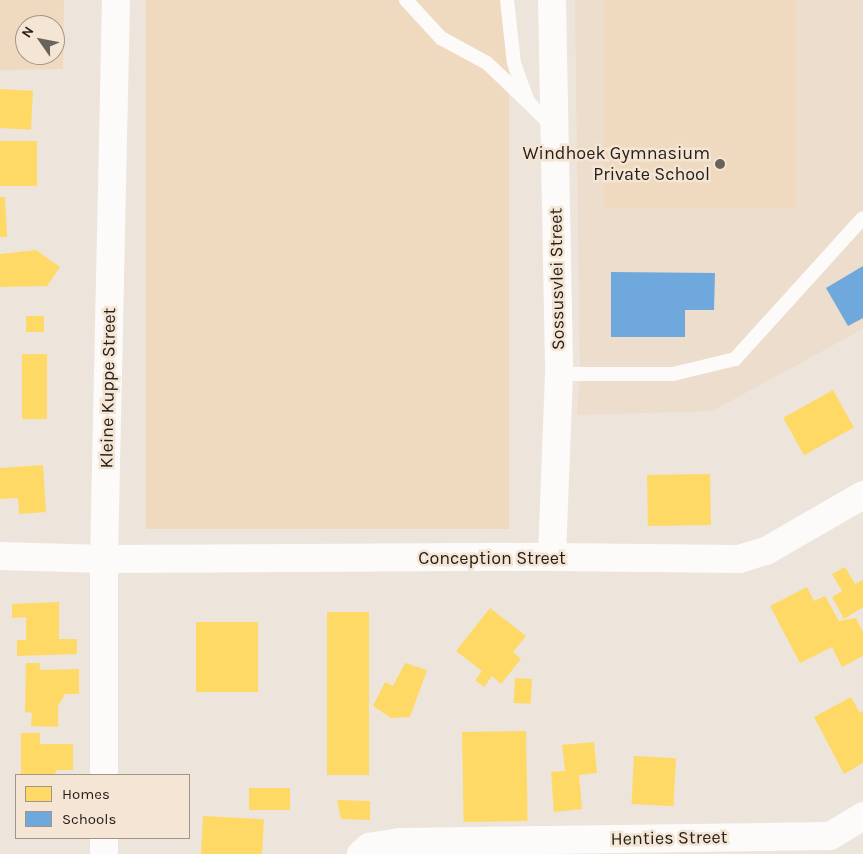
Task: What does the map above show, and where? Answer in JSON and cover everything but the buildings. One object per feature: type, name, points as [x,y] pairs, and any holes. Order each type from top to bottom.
[{"type":"street","name":"Kleine Kuppe Street","points":[[104,774],[104,559],[116,0]]},
{"type":"street","name":"Sossusvlei Street","points":[[552,0],[559,374],[552,557]]},
{"type":"street","name":"Conception Street","points":[[0,556],[104,559],[552,557],[739,559],[766,551],[863,495]]},
{"type":"street","name":"Henties Street","points":[[360,854],[369,847],[400,842],[830,845],[863,816]]},
{"type":"street","points":[[104,839],[104,854]]},
{"type":"lane","points":[[406,0],[440,38],[487,63],[554,129]]},
{"type":"lane","points":[[507,0],[514,63],[528,102]]},
{"type":"lane","points":[[559,374],[674,374],[735,359],[863,218]]},
{"type":"shaded area","points":[[0,0],[64,0],[64,15],[15,15],[15,65],[63,65],[63,69],[0,70]]},
{"type":"shaded area","points":[[146,0],[509,0],[509,529],[146,529]]},
{"type":"shaded area","name":"Windhoek Gymnasium Private School","points":[[575,0],[863,0],[863,329],[712,411],[577,415],[580,374]]},
{"type":"shaded area","points":[[604,0],[796,0],[796,208],[604,208]]},
{"type":"place","name":"Windhoek Gymnasium Private School","points":[[720,164]]}]
